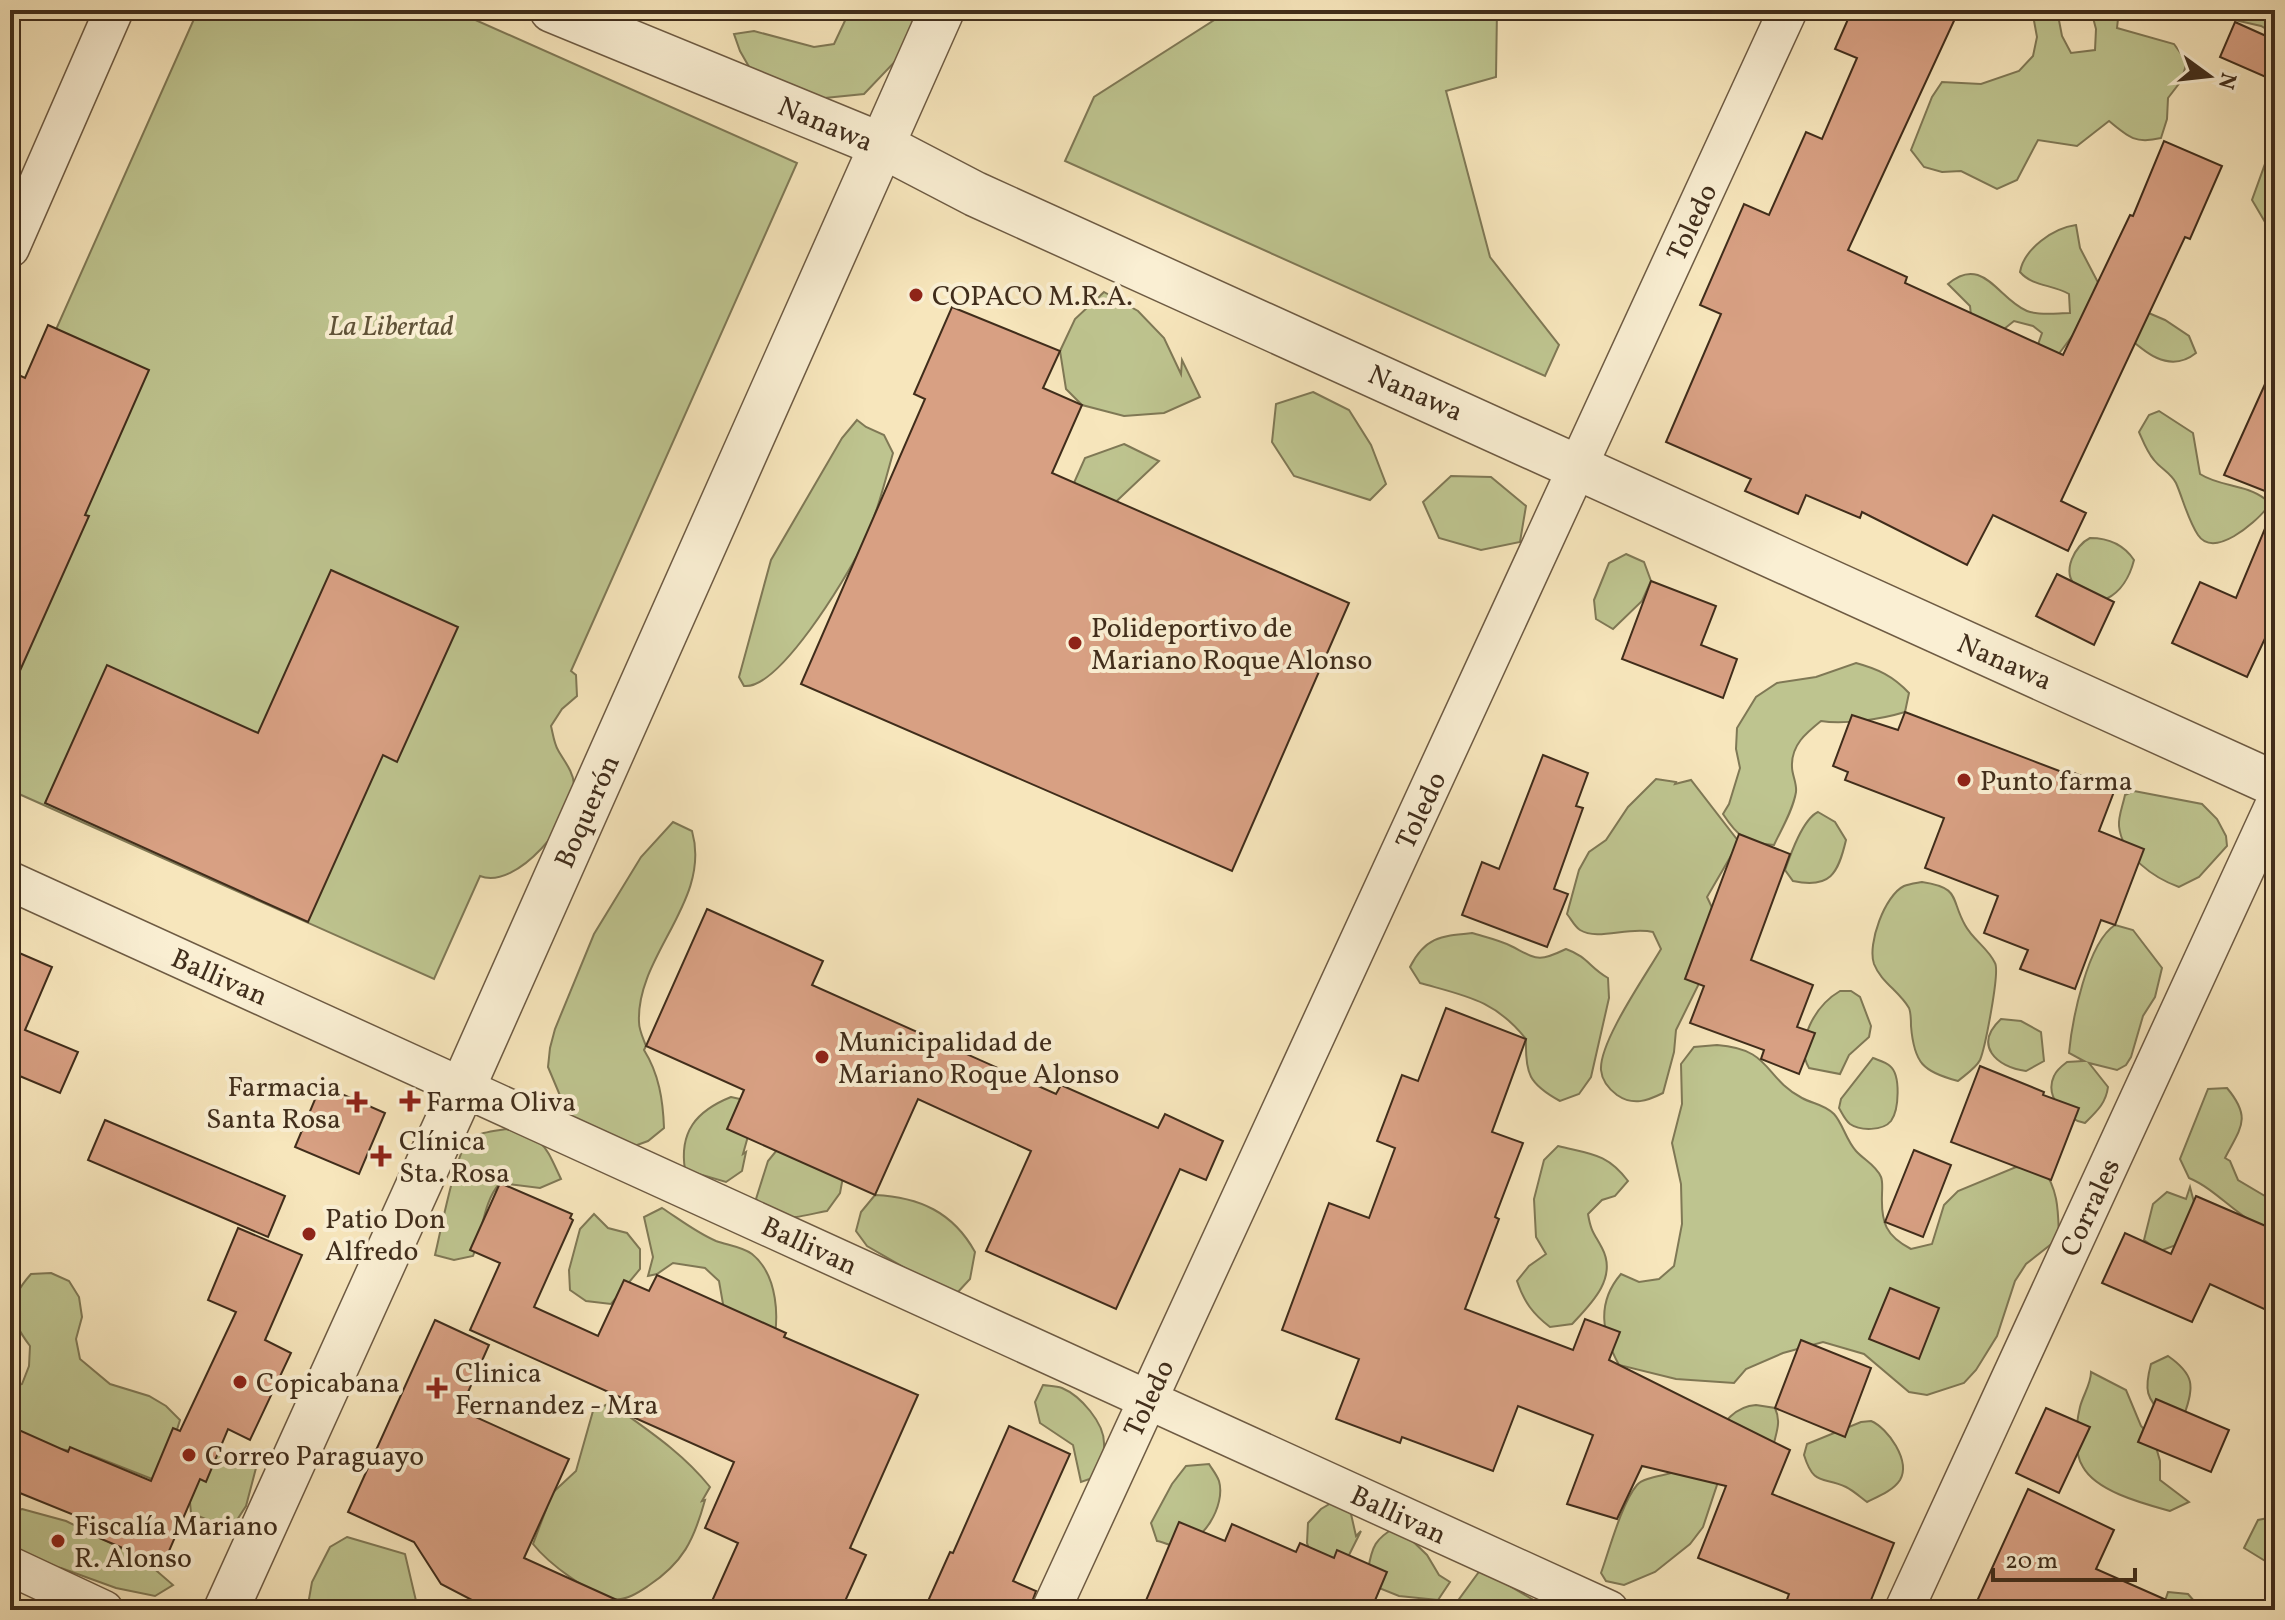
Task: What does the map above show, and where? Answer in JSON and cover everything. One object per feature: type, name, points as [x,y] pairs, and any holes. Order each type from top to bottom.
[{"type":"street","points":[[10,248],[114,10]]},
{"type":"street","name":"Nanawa","points":[[552,10],[881,145],[975,194],[2275,784]]},
{"type":"street","name":"Boquerón","points":[[226,1610],[463,1087],[942,10]]},
{"type":"street","name":"Toledo","points":[[1051,1610],[1788,10]]},
{"type":"street","name":"Corrales","points":[[1904,1610],[2275,804]]},
{"type":"street","name":"Ballivan","points":[[10,881],[1609,1610]]},
{"type":"street","points":[[10,1566],[104,1610]]},
{"type":"green space","name":"La Libertad","points":[[198,10],[453,10],[797,163],[571,671],[576,675],[577,696],[562,709],[551,726],[574,784],[565,815],[555,832],[526,863],[494,878],[480,876],[434,979],[10,790],[10,433]]},
{"type":"green space","points":[[850,10],[930,10],[907,49],[864,94],[805,100],[752,72],[734,34],[754,31],[814,47],[834,44]]},
{"type":"green space","points":[[1230,10],[1497,10],[1496,77],[1446,91],[1490,257],[1559,345],[1545,376],[1065,161],[1094,97]]},
{"type":"green space","points":[[2032,10],[2057,10],[2062,36],[2071,53],[2095,50],[2096,29],[2091,10],[2119,10],[2117,28],[2174,44],[2187,62],[2181,81],[2168,98],[2167,119],[2161,138],[2133,138],[2109,121],[2077,146],[2038,140],[2017,180],[1997,189],[1961,171],[1942,172],[1924,167],[1911,150],[1932,97],[1942,82],[1981,84],[2019,71],[2033,56],[2037,37]]},
{"type":"green space","points":[[2227,10],[2275,10],[2275,34],[2261,26],[2230,19]]},
{"type":"green space","points":[[2275,157],[2275,239],[2252,200],[2265,164]]},
{"type":"green space","points":[[2076,225],[2080,248],[2104,294],[2165,320],[2189,336],[2196,353],[2185,360],[2163,360],[2143,350],[2116,326],[2076,331],[2052,363],[2035,353],[2042,333],[2033,326],[2014,321],[1999,333],[1971,315],[1970,306],[1948,284],[1960,276],[1981,276],[2027,311],[2070,313],[2069,294],[2037,283],[2020,272],[2027,255],[2041,241],[2058,230]]},
{"type":"green space","points":[[1104,292],[1138,311],[1164,338],[1181,374],[1182,360],[1200,397],[1164,413],[1124,416],[1082,405],[1066,389],[1060,351],[1075,319]]},
{"type":"green space","points":[[1313,392],[1349,410],[1371,445],[1386,484],[1370,500],[1294,476],[1272,442],[1276,404]]},
{"type":"green space","points":[[2159,411],[2193,433],[2200,474],[2265,499],[2266,509],[2244,530],[2214,543],[2198,535],[2176,483],[2156,463],[2139,432],[2149,415]]},
{"type":"green space","points":[[857,420],[884,435],[893,453],[866,537],[827,606],[792,652],[775,670],[758,682],[744,686],[739,677],[771,560],[842,438]]},
{"type":"green space","points":[[1124,444],[1159,461],[1104,513],[1069,494],[1085,458]]},
{"type":"green space","points":[[1451,476],[1491,477],[1526,506],[1520,542],[1481,550],[1439,538],[1423,502]]},
{"type":"green space","points":[[2090,538],[2115,543],[2134,560],[2124,583],[2106,599],[2079,588],[2070,574],[2075,553]]},
{"type":"green space","points":[[1626,554],[1644,562],[1651,581],[1642,601],[1613,629],[1596,619],[1594,600],[1609,563]]},
{"type":"green space","points":[[1856,663],[1885,674],[1909,693],[1905,712],[1863,721],[1821,721],[1805,735],[1794,752],[1792,767],[1796,792],[1774,845],[1756,843],[1744,837],[1723,814],[1740,768],[1736,749],[1737,728],[1756,697],[1777,683],[1816,677]]},
{"type":"green space","points":[[1656,779],[1675,784],[1691,780],[1739,842],[1707,897],[1724,933],[1676,1030],[1674,1052],[1663,1093],[1634,1101],[1617,1095],[1606,1084],[1601,1070],[1602,1058],[1615,1026],[1661,949],[1653,932],[1587,933],[1578,929],[1567,914],[1579,870],[1589,852],[1606,840],[1628,807]]},
{"type":"green space","points":[[2134,791],[2202,804],[2217,819],[2226,836],[2227,846],[2199,877],[2179,887],[2160,878],[2133,856],[2121,837],[2119,822],[2125,795]]},
{"type":"green space","points":[[1818,812],[1835,822],[1846,840],[1840,862],[1824,881],[1793,881],[1785,870],[1803,829]]},
{"type":"green space","points":[[673,822],[692,831],[695,857],[692,881],[649,974],[641,997],[639,1022],[646,1046],[644,1050],[659,1088],[664,1128],[648,1141],[629,1148],[574,1121],[548,1067],[550,1048],[594,934],[641,857]]},
{"type":"green space","points":[[1922,882],[1949,891],[1968,930],[1995,963],[1994,994],[1980,1060],[1958,1081],[1936,1074],[1922,1064],[1912,1039],[1909,1008],[1881,976],[1872,955],[1875,933],[1890,899],[1904,886]]},
{"type":"green space","points":[[2115,925],[2133,930],[2162,968],[2155,997],[2143,1016],[2126,1065],[2117,1070],[2089,1063],[2108,1087],[2103,1102],[2085,1123],[2064,1112],[2054,1099],[2052,1084],[2056,1072],[2067,1062],[2084,1061],[2069,1053],[2077,1003],[2096,948]]},
{"type":"green space","points":[[1472,933],[1537,958],[1566,949],[1579,955],[1608,978],[1609,998],[1591,1077],[1579,1094],[1560,1101],[1535,1083],[1528,1070],[1526,1039],[1503,1016],[1479,1001],[1420,983],[1410,967],[1422,949],[1443,937]]},
{"type":"green space","points":[[1840,991],[1851,991],[1860,997],[1871,1026],[1869,1037],[1849,1055],[1840,1074],[1809,1068],[1804,1047],[1810,1025],[1823,1005]]},
{"type":"green space","points":[[2001,1019],[2021,1021],[2041,1032],[2044,1061],[2026,1071],[1998,1060],[1989,1046],[1989,1038]]},
{"type":"green space","points":[[1717,1045],[1748,1052],[1766,1065],[1789,1090],[1834,1114],[1853,1147],[1881,1177],[1887,1228],[1911,1249],[1932,1244],[1944,1205],[1958,1191],[2016,1167],[2043,1169],[2055,1194],[2059,1238],[2026,1264],[2015,1281],[1997,1336],[1964,1383],[1927,1395],[1909,1392],[1864,1354],[1823,1342],[1783,1353],[1746,1369],[1734,1383],[1676,1379],[1619,1365],[1604,1319],[1608,1296],[1621,1274],[1639,1282],[1659,1279],[1674,1266],[1682,1224],[1681,1184],[1672,1143],[1682,1104],[1681,1064],[1694,1047]]},
{"type":"green space","points":[[1873,1058],[1894,1070],[1897,1101],[1891,1121],[1877,1128],[1865,1129],[1850,1124],[1839,1108],[1841,1099]]},
{"type":"green space","points":[[2227,1088],[2242,1115],[2236,1138],[2225,1158],[2230,1161],[2238,1180],[2275,1202],[2275,1232],[2252,1222],[2189,1178],[2180,1159],[2208,1089]]},
{"type":"green space","points":[[731,1097],[749,1101],[752,1122],[743,1154],[746,1152],[742,1171],[726,1182],[685,1170],[685,1145],[693,1124],[708,1109]]},
{"type":"green space","points":[[506,1129],[542,1144],[561,1179],[540,1188],[500,1183],[487,1208],[473,1256],[454,1260],[435,1255],[464,1147],[477,1135]]},
{"type":"green space","points":[[781,1145],[843,1177],[840,1193],[827,1211],[796,1217],[781,1216],[756,1199],[768,1161]]},
{"type":"green space","points":[[1558,1146],[1605,1160],[1628,1181],[1615,1196],[1602,1200],[1588,1214],[1606,1259],[1607,1270],[1600,1290],[1572,1324],[1550,1327],[1530,1307],[1517,1281],[1529,1266],[1546,1254],[1536,1237],[1534,1199],[1544,1160]]},
{"type":"green space","points":[[2190,1187],[2195,1206],[2179,1244],[2160,1251],[2144,1240],[2153,1204],[2167,1192],[2186,1199]]},
{"type":"green space","points":[[875,1195],[920,1203],[956,1226],[975,1252],[970,1279],[957,1293],[938,1287],[867,1246],[856,1231],[861,1212]]},
{"type":"green space","points":[[662,1208],[709,1238],[752,1254],[761,1263],[775,1298],[776,1324],[772,1348],[726,1321],[719,1281],[705,1268],[673,1263],[648,1276],[653,1257],[644,1217]]},
{"type":"green space","points":[[594,1214],[608,1228],[627,1233],[640,1249],[640,1269],[611,1304],[586,1301],[570,1290],[569,1270],[580,1229]]},
{"type":"green space","points":[[51,1273],[69,1281],[79,1297],[82,1317],[76,1339],[80,1359],[110,1384],[149,1396],[166,1406],[180,1420],[174,1439],[152,1479],[91,1455],[51,1447],[10,1464],[10,1388],[22,1384],[29,1366],[30,1346],[14,1318],[14,1301],[31,1274]]},
{"type":"green space","points":[[2168,1356],[2183,1369],[2190,1381],[2190,1396],[2184,1415],[2165,1417],[2148,1393],[2151,1364]]},
{"type":"green space","points":[[2091,1372],[2126,1390],[2141,1426],[2154,1440],[2160,1461],[2160,1480],[2189,1502],[2170,1511],[2135,1501],[2099,1483],[2083,1467],[2078,1453],[2077,1429]]},
{"type":"green space","points":[[1043,1385],[1060,1387],[1069,1392],[1096,1419],[1104,1443],[1101,1475],[1081,1482],[1073,1445],[1040,1423],[1035,1402]]},
{"type":"green space","points":[[610,1403],[676,1452],[710,1487],[702,1501],[705,1500],[691,1539],[679,1559],[648,1586],[623,1599],[604,1596],[582,1585],[559,1569],[533,1544],[548,1497],[576,1471],[593,1411]]},
{"type":"green space","points":[[1744,1407],[1775,1408],[1778,1421],[1774,1443],[1720,1476],[1703,1527],[1690,1544],[1655,1572],[1624,1585],[1606,1581],[1601,1573],[1621,1515],[1637,1485],[1689,1466],[1726,1421]]},
{"type":"green space","points":[[1871,1421],[1891,1438],[1900,1455],[1903,1472],[1893,1487],[1867,1502],[1846,1487],[1820,1479],[1812,1472],[1804,1455],[1807,1444],[1861,1422]]},
{"type":"green space","points":[[225,1452],[243,1455],[256,1468],[246,1506],[235,1523],[215,1523],[191,1513],[189,1492],[206,1457]]},
{"type":"green space","points":[[1209,1464],[1218,1479],[1220,1491],[1216,1512],[1210,1522],[1186,1544],[1174,1546],[1157,1541],[1151,1523],[1172,1484],[1186,1466]]},
{"type":"green space","points":[[1338,1499],[1351,1514],[1356,1536],[1361,1531],[1349,1555],[1333,1567],[1314,1563],[1307,1543],[1308,1523],[1321,1509]]},
{"type":"green space","points":[[22,1509],[66,1521],[143,1559],[173,1585],[155,1596],[116,1588],[61,1568],[10,1560],[10,1514]]},
{"type":"green space","points":[[2258,1520],[2275,1520],[2275,1567],[2244,1548]]},
{"type":"green space","points":[[1397,1526],[1427,1555],[1439,1575],[1450,1582],[1438,1600],[1399,1596],[1379,1588],[1368,1570],[1376,1544]]},
{"type":"green space","points":[[347,1537],[405,1554],[417,1605],[414,1610],[307,1610],[312,1582],[330,1547]]},
{"type":"green space","points":[[1481,1569],[1548,1610],[1456,1610],[1457,1602]]},
{"type":"green space","points":[[2168,1592],[2188,1594],[2202,1610],[2162,1610]]},
{"type":"building","points":[[1852,10],[1959,10],[1848,250],[1907,277],[1905,283],[2063,355],[2130,215],[2133,216],[2164,141],[2222,166],[2190,239],[2185,237],[2061,501],[2086,513],[2068,551],[1993,515],[1967,565],[1862,512],[1860,518],[1806,495],[1798,514],[1745,491],[1751,479],[1666,442],[1721,314],[1700,305],[1744,204],[1769,215],[1806,132],[1822,139],[1857,58],[1835,49]]},
{"type":"building","points":[[2235,22],[2275,40],[2275,81],[2220,57]]},
{"type":"building","name":"Polideportivo de Mariano Roque Alonso","points":[[952,307],[1060,351],[1043,388],[1082,405],[1052,473],[1349,603],[1232,871],[801,684],[925,399],[914,394]]},
{"type":"building","points":[[48,325],[149,370],[85,515],[89,516],[10,693],[10,371],[25,378]]},
{"type":"building","points":[[2275,362],[2275,495],[2224,475]]},
{"type":"building","points":[[2274,507],[2275,617],[2247,677],[2172,643],[2200,582],[2236,598]]},
{"type":"building","points":[[331,570],[458,627],[397,762],[383,755],[308,922],[45,803],[107,665],[258,733]]},
{"type":"building","points":[[2057,574],[2114,602],[2094,645],[2036,616]]},
{"type":"building","points":[[1651,581],[1716,606],[1701,645],[1737,659],[1723,698],[1622,659]]},
{"type":"building","points":[[1905,712],[2115,789],[2099,831],[2144,849],[2115,925],[2101,920],[2075,989],[2020,969],[2028,950],[1984,933],[1998,896],[1925,868],[1944,818],[1845,780],[1848,772],[1833,766],[1852,715],[1898,730]]},
{"type":"building","points":[[1543,755],[1588,773],[1576,806],[1583,808],[1554,889],[1568,894],[1547,947],[1462,915],[1482,862],[1499,869]]},
{"type":"building","points":[[1739,834],[1790,854],[1751,960],[1813,985],[1797,1027],[1815,1033],[1799,1074],[1761,1059],[1764,1050],[1690,1023],[1704,986],[1685,979]]},
{"type":"building","points":[[707,909],[823,961],[812,985],[1056,1094],[1061,1085],[1158,1128],[1165,1114],[1223,1141],[1206,1180],[1180,1169],[1116,1309],[986,1251],[1031,1151],[918,1099],[875,1195],[727,1129],[744,1090],[646,1046]]},
{"type":"building","points":[[10,949],[52,967],[25,1030],[78,1052],[60,1093],[10,1072]]},
{"type":"building","points":[[1446,1008],[1526,1039],[1492,1132],[1523,1143],[1495,1217],[1499,1219],[1465,1309],[1573,1350],[1585,1319],[1620,1332],[1609,1360],[1790,1450],[1772,1494],[1894,1543],[1867,1610],[1783,1610],[1789,1594],[1698,1558],[1726,1486],[1642,1466],[1617,1519],[1567,1504],[1593,1435],[1518,1406],[1493,1471],[1402,1437],[1400,1443],[1336,1419],[1359,1359],[1282,1330],[1329,1203],[1369,1218],[1395,1148],[1377,1141],[1402,1075],[1418,1081]]},
{"type":"building","points":[[1980,1066],[2079,1108],[2051,1180],[1951,1142]]},
{"type":"building","points":[[321,1085],[385,1113],[359,1174],[295,1147]]},
{"type":"building","points":[[105,1120],[285,1196],[268,1237],[88,1160]]},
{"type":"building","points":[[1914,1150],[1951,1165],[1923,1237],[1885,1222]]},
{"type":"building","points":[[500,1183],[572,1214],[570,1218],[573,1220],[534,1307],[598,1336],[624,1280],[649,1291],[657,1275],[786,1333],[784,1337],[918,1395],[850,1548],[866,1555],[841,1610],[708,1610],[738,1543],[705,1528],[734,1462],[626,1414],[631,1402],[470,1330],[500,1263],[470,1250]]},
{"type":"building","points":[[2196,1196],[2275,1230],[2275,1314],[2210,1284],[2192,1322],[2102,1283],[2125,1233],[2171,1254]]},
{"type":"building","points":[[238,1228],[302,1255],[265,1340],[291,1353],[250,1440],[228,1429],[206,1482],[200,1479],[163,1565],[80,1530],[84,1519],[10,1489],[10,1426],[68,1452],[70,1447],[151,1481],[173,1428],[180,1431],[236,1312],[208,1300]]},
{"type":"building","points":[[1890,1288],[1939,1308],[1919,1359],[1869,1339]]},
{"type":"building","points":[[435,1320],[489,1345],[460,1410],[569,1459],[524,1558],[639,1610],[491,1610],[441,1584],[414,1542],[348,1512]]},
{"type":"building","points":[[1801,1340],[1871,1368],[1845,1437],[1775,1408]]},
{"type":"building","points":[[2156,1399],[2229,1430],[2211,1472],[2138,1442]]},
{"type":"building","points":[[2046,1408],[2090,1427],[2059,1493],[2016,1473]]},
{"type":"building","points":[[1009,1426],[1070,1454],[1013,1581],[1036,1591],[1029,1610],[924,1610],[950,1552],[953,1553]]},
{"type":"building","points":[[2028,1489],[2114,1530],[2096,1569],[2189,1610],[1973,1610]]},
{"type":"building","points":[[1179,1522],[1225,1541],[1232,1524],[1296,1552],[1300,1543],[1334,1558],[1337,1550],[1387,1572],[1371,1610],[1142,1610]]},
{"type":"place","name":"COPACO M.R.A.","points":[[916,295]]},
{"type":"place","name":"Polideportivo de Mariano Roque Alonso","points":[[1075,643]]},
{"type":"place","name":"Punto farma","points":[[1964,780]]},
{"type":"place","name":"Municipalidad de Mariano Roque Alonso","points":[[822,1057]]},
{"type":"place","name":"Farma Oliva","points":[[410,1101]]},
{"type":"place","name":"Farmacia Santa Rosa","points":[[357,1102]]},
{"type":"place","name":"Clínica Sta. Rosa","points":[[381,1156]]},
{"type":"place","name":"Patio Don Alfredo","points":[[309,1234]]},
{"type":"place","name":"Copicabana","points":[[240,1382]]},
{"type":"place","name":"Clinica Fernandez - Mra","points":[[437,1388]]},
{"type":"place","name":"Correo Paraguayo","points":[[189,1455]]},
{"type":"place","name":"Fiscalía Mariano R. Alonso","points":[[58,1541]]}]
